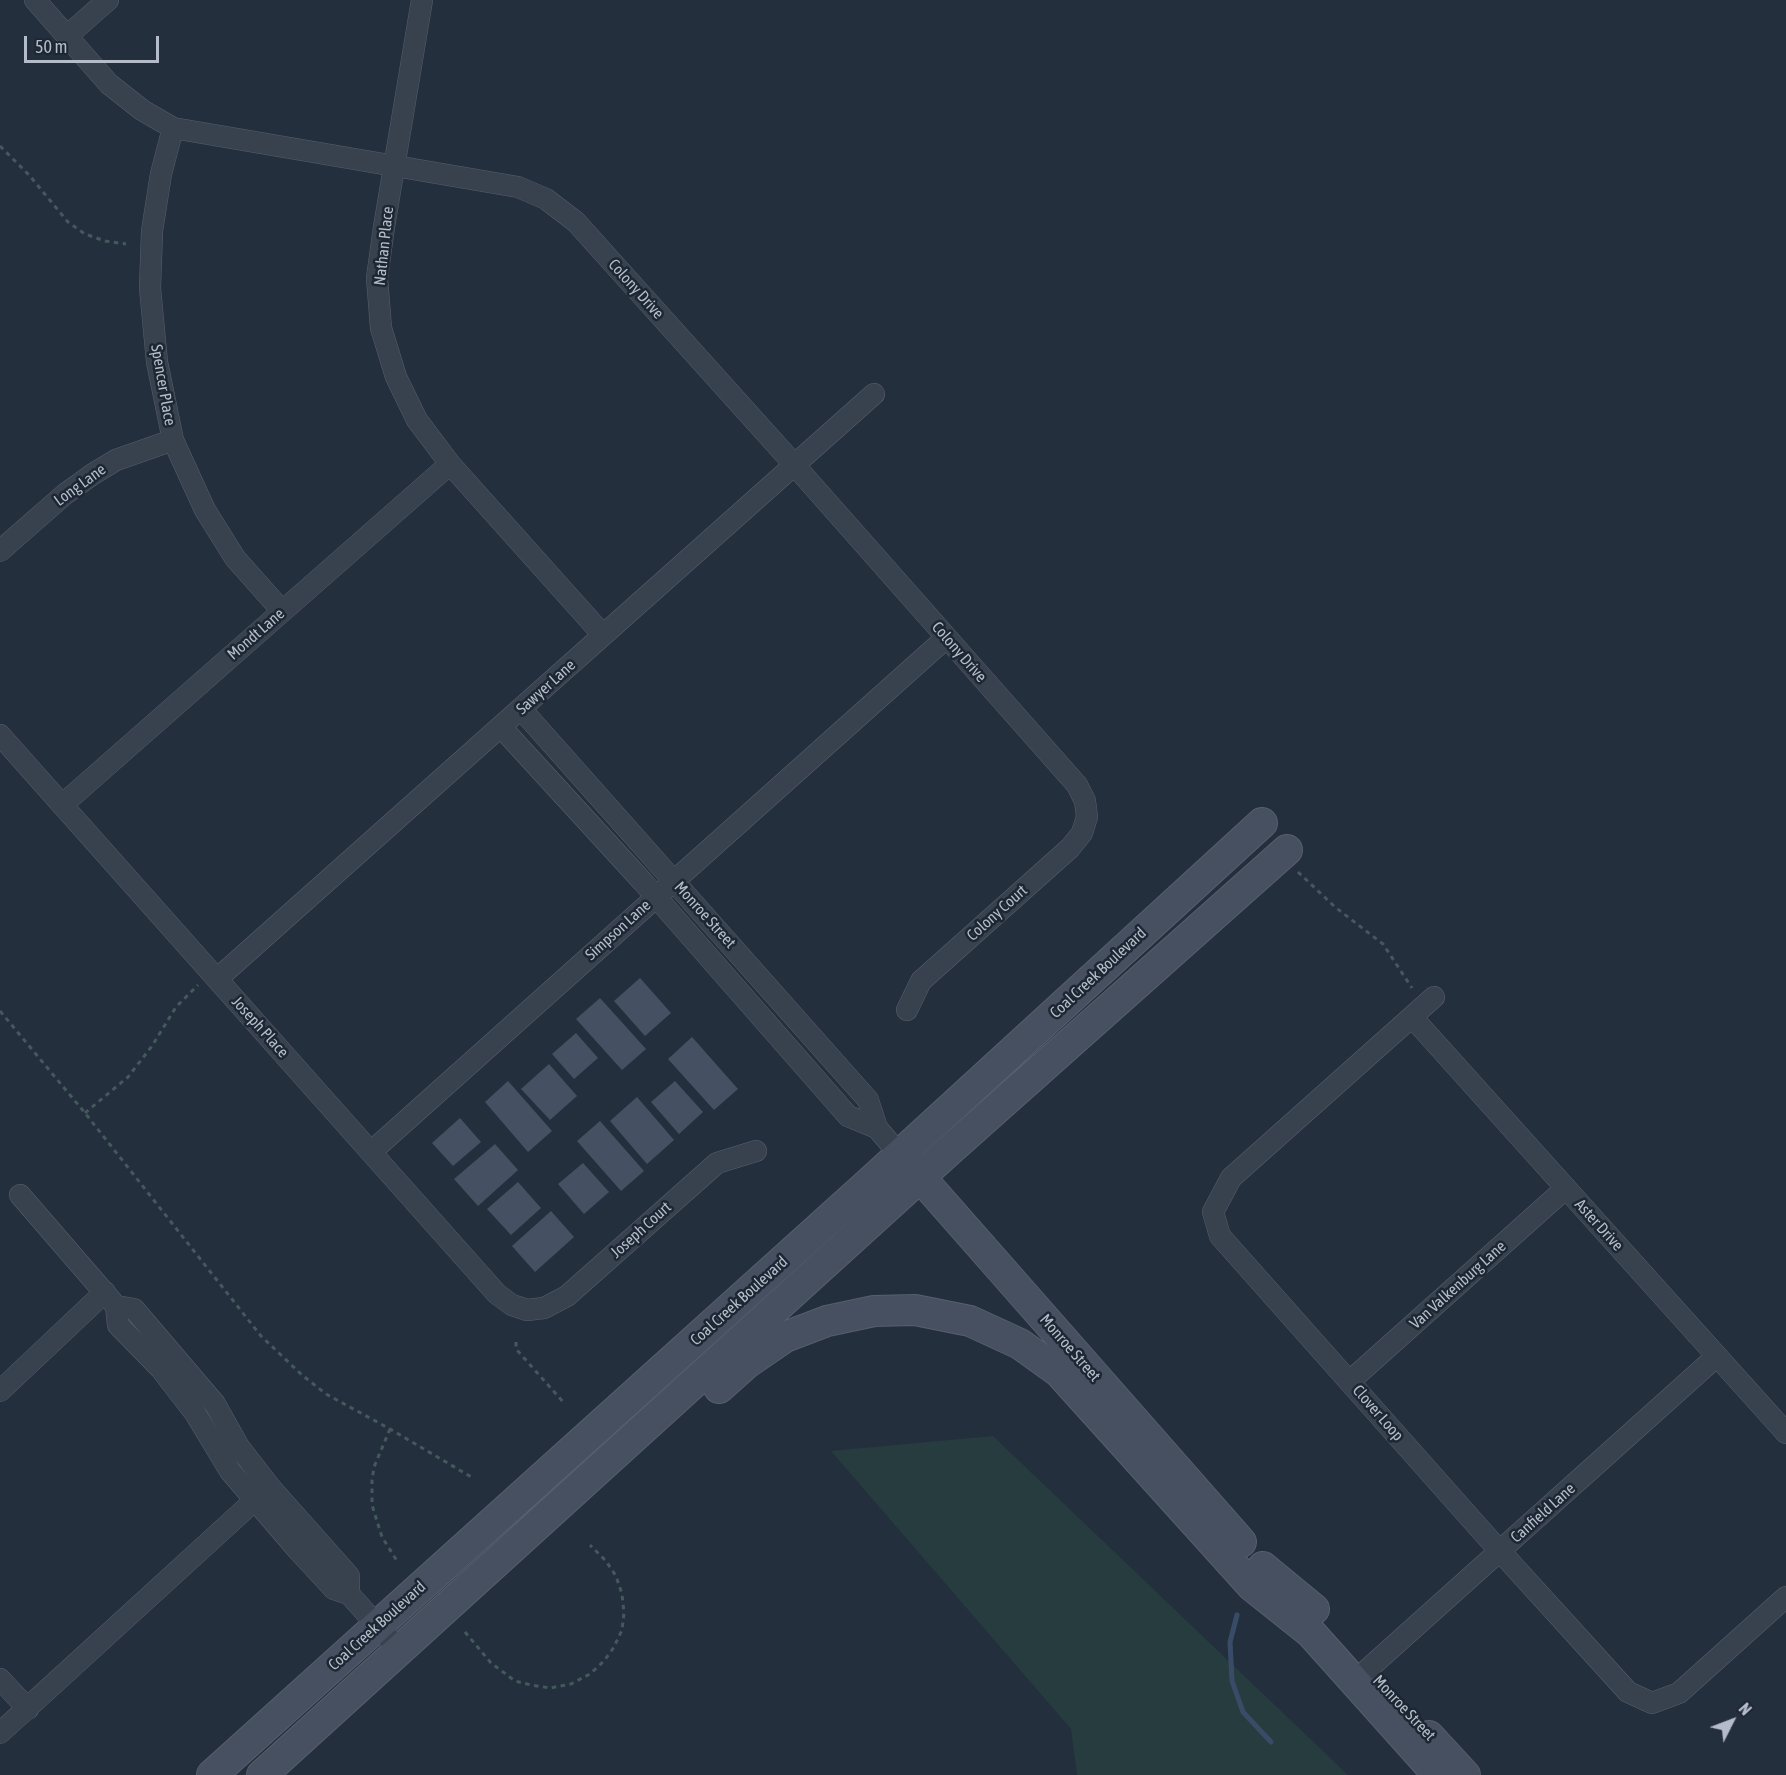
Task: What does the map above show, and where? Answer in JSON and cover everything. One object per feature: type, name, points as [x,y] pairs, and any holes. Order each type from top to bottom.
[{"type":"main road","name":"Coal Creek Boulevard","points":[[212,1775],[900,1155],[1262,822]]},
{"type":"main road","name":"Coal Creek Boulevard","points":[[262,1775],[920,1177],[1292,861]]},
{"type":"main road","name":"Monroe Street","points":[[900,1155],[1263,1568],[1311,1633],[1438,1775]]},
{"type":"main road","points":[[424,1629],[548,1542],[747,1363],[785,1337],[827,1321],[874,1311],[915,1310],[970,1322],[1020,1344],[1059,1372],[1252,1586],[1311,1633]]},
{"type":"main road","name":"Monroe Street","points":[[1263,1568],[1312,1607],[1465,1775]]},
{"type":"street","name":"Colony Drive","points":[[35,0],[109,84],[141,110],[173,128],[518,187],[546,198],[576,222],[1077,785],[1085,801],[1087,817]]},
{"type":"street","points":[[67,36],[108,0]]},
{"type":"street","name":"Nathan Place","points":[[422,0],[377,278],[381,328],[396,377],[417,420],[450,464],[603,635]]},
{"type":"street","name":"Spencer Place","points":[[173,128],[161,174],[154,220],[150,288],[158,362],[173,440],[205,510],[235,558],[282,611]]},
{"type":"street","name":"Sawyer Lane","points":[[208,981],[501,727],[874,394]]},
{"type":"street","name":"Long Lane","points":[[0,551],[65,494],[93,474],[116,460],[173,440]]},
{"type":"street","name":"Mondt Lane","points":[[62,805],[450,464]]},
{"type":"street","name":"Simpson Lane","points":[[371,1152],[946,638]]},
{"type":"street","name":"Monroe Street","points":[[521,709],[868,1100],[877,1128],[900,1155]]},
{"type":"street","name":"Monroe Street","points":[[501,727],[656,896],[848,1116],[877,1128]]},
{"type":"street","name":"Joseph Place","points":[[0,735],[62,805],[208,981],[371,1152],[497,1294],[512,1305],[527,1310]]},
{"type":"street","name":"Colony Court","points":[[907,1010],[921,981],[1070,848],[1082,833],[1087,817]]},
{"type":"street","name":"Clover Loop","points":[[1434,997],[1231,1178],[1213,1212],[1220,1236],[1628,1692],[1652,1703],[1679,1693],[1785,1600]]},
{"type":"street","name":"Aster Drive","points":[[1412,1017],[1786,1433]]},
{"type":"street","name":"Joseph Court","points":[[527,1310],[544,1308],[567,1296],[717,1163],[756,1151]]},
{"type":"street","name":"Van Valkenburg Lane","points":[[1350,1381],[1566,1188]]},
{"type":"street","points":[[20,1196],[111,1299],[134,1309],[215,1404],[239,1447],[270,1487],[349,1576],[349,1594]]},
{"type":"street","points":[[111,1299],[118,1325],[161,1369],[195,1413],[230,1471],[334,1590],[349,1594],[400,1651]]},
{"type":"street","points":[[0,1391],[111,1299]]},
{"type":"street","name":"Canfield Lane","points":[[1368,1669],[1717,1356]]},
{"type":"street","points":[[0,1733],[255,1500]]},
{"type":"street","points":[[0,1679],[27,1709]]},
{"type":"path","points":[[0,146],[29,175],[68,222],[85,234],[105,241],[126,244]]},
{"type":"path","points":[[1292,861],[1335,907],[1383,944],[1412,988]]},
{"type":"path","points":[[85,1113],[128,1077],[152,1046],[176,1007],[208,981]]},
{"type":"path","points":[[0,1011],[85,1113],[261,1336],[302,1375],[326,1394],[473,1478]]},
{"type":"path","points":[[516,1342],[516,1349],[565,1404]]},
{"type":"path","points":[[390,1429],[374,1467],[372,1505],[382,1537],[397,1561]]},
{"type":"path","points":[[465,1632],[491,1663],[515,1681],[550,1688],[571,1684],[590,1674],[604,1661],[614,1647],[622,1630],[624,1613],[622,1594],[616,1576],[606,1561],[590,1545]]},
{"type":"green space","points":[[993,1436],[1348,1775],[1077,1775],[1071,1729],[831,1451]]},
{"type":"building","points":[[640,978],[671,1013],[645,1036],[614,1001]]},
{"type":"building","points":[[600,998],[646,1049],[622,1070],[576,1019]]},
{"type":"building","points":[[576,1033],[598,1058],[574,1079],[552,1054]]},
{"type":"building","points":[[692,1037],[738,1089],[714,1110],[668,1059]]},
{"type":"building","points":[[549,1064],[577,1096],[550,1120],[521,1089]]},
{"type":"building","points":[[508,1081],[552,1131],[528,1152],[485,1102]]},
{"type":"building","points":[[675,1081],[703,1112],[679,1134],[651,1102]]},
{"type":"building","points":[[637,1097],[674,1140],[647,1164],[610,1121]]},
{"type":"building","points":[[460,1118],[481,1142],[453,1166],[432,1143]]},
{"type":"building","points":[[600,1121],[644,1171],[621,1191],[577,1141]]},
{"type":"building","points":[[495,1144],[518,1170],[478,1206],[454,1179]]},
{"type":"building","points":[[583,1163],[609,1192],[584,1214],[558,1184]]},
{"type":"building","points":[[518,1182],[541,1208],[511,1235],[487,1209]]},
{"type":"building","points":[[551,1211],[574,1237],[535,1272],[512,1246]]},
{"type":"waterway","points":[[1237,1615],[1230,1642],[1232,1681],[1243,1712],[1271,1742]]}]
